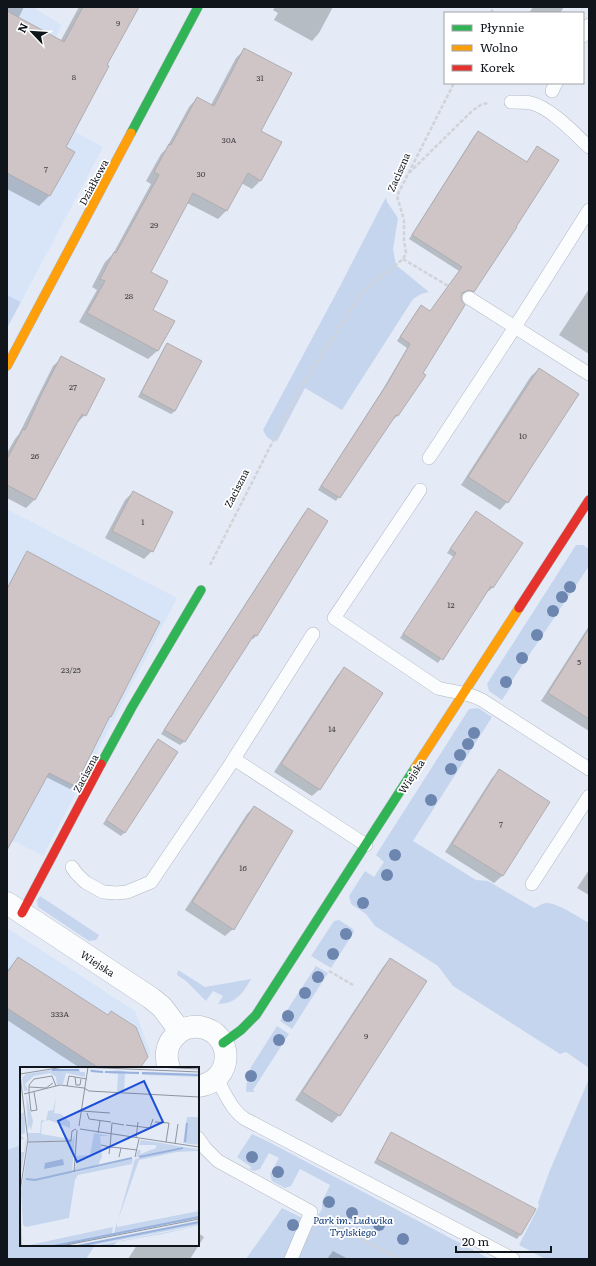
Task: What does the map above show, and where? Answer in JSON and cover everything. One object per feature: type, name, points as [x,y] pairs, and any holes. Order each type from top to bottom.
[{"type":"street","name":"Działkowa","points":[[7,366],[198,7]]},
{"type":"street","name":"Wiejska","points":[[223,1043],[235,1036],[256,1015],[589,500]]},
{"type":"street","name":"Zaciszna","points":[[14,908],[201,590]]},
{"type":"street","name":"Wiejska","points":[[14,908],[151,998],[162,1007],[180,1031]]},
{"type":"street","points":[[169,1067],[166,1053],[174,1037],[180,1031],[188,1028],[204,1028],[215,1034],[223,1043],[225,1051],[224,1066],[221,1073],[207,1082]]},
{"type":"lane","points":[[584,34],[589,25]]},
{"type":"lane","points":[[511,102],[531,103],[544,110],[561,121],[589,147]]},
{"type":"lane","points":[[429,458],[515,328],[589,210]]},
{"type":"lane","points":[[469,298],[589,374]]},
{"type":"lane","points":[[420,490],[334,618],[438,688],[465,693],[482,700],[589,769]]},
{"type":"lane","points":[[72,868],[85,882],[103,892],[127,892],[151,882],[234,759],[313,634]]},
{"type":"lane","points":[[234,759],[366,845]]},
{"type":"lane","points":[[532,884],[589,796]]},
{"type":"lane","points":[[207,1082],[231,1104],[236,1112],[245,1119],[513,1259]]},
{"type":"lane","points":[[199,1139],[218,1161],[311,1212],[291,1259]]},
{"type":"path","name":"Zaciszna","points":[[201,590],[211,560],[299,390],[363,291],[403,259],[406,253],[404,241],[404,220],[397,196],[453,84]]},
{"type":"path","points":[[407,174],[472,111],[482,104],[511,102]]},
{"type":"path","points":[[403,259],[469,298]]},
{"type":"path","points":[[329,971],[353,985]]},
{"type":"path","points":[[311,1212],[399,1259]]},
{"type":"shaded area","points":[[7,7],[33,7],[62,25],[20,102],[103,147],[21,302],[7,295]]},
{"type":"shaded area","points":[[7,509],[177,598],[43,856],[13,841],[7,851]]},
{"type":"shaded area","points":[[7,928],[135,1011],[150,1051],[141,1067],[20,1067],[20,1145],[7,1150]]},
{"type":"green space","points":[[386,197],[387,202],[398,218],[393,249],[396,265],[429,292],[421,294],[413,299],[342,410],[305,388],[277,441],[270,439],[263,430]]},
{"type":"green space","points":[[7,295],[21,302],[7,328]]},
{"type":"green space","points":[[576,545],[583,545],[589,549],[589,566],[511,682],[510,688],[502,700],[489,691],[487,684]]},
{"type":"green space","points":[[478,708],[492,717],[413,841],[476,880],[488,881],[534,908],[544,903],[551,903],[589,923],[589,1068],[566,1052],[560,1054],[453,986],[438,966],[375,926],[366,914],[351,904],[349,896],[365,871],[374,877],[384,862],[376,855],[469,709]]},
{"type":"green space","points":[[40,896],[99,935],[96,940],[89,941],[38,907],[37,900]]},
{"type":"green space","points":[[339,920],[353,929],[354,932],[331,968],[311,956],[334,921]]},
{"type":"green space","points":[[316,966],[328,973],[292,1029],[280,1021]]},
{"type":"green space","points":[[178,970],[205,987],[251,979],[238,997],[230,1002],[218,1004],[223,996],[213,991],[206,1001],[186,981],[177,975]]},
{"type":"green space","points":[[277,1026],[289,1034],[253,1090],[255,1092],[246,1092],[247,1079],[251,1067]]},
{"type":"green space","points":[[589,1079],[589,1259],[545,1259],[519,1245],[539,1206],[538,1203],[550,1170]]},
{"type":"green space","name":"Park im. Ludwika Trylskiego","points":[[252,1134],[490,1259],[246,1259],[282,1208],[313,1223],[322,1209],[322,1202],[330,1185],[300,1169],[291,1186],[285,1188],[272,1181],[270,1174],[279,1158],[269,1153],[260,1169],[254,1171],[250,1169],[251,1167],[237,1157]]},
{"type":"green space","points":[[20,1145],[20,1246],[94,1246],[86,1259],[7,1259],[7,1150]]},
{"type":"building","points":[[83,7],[139,7],[107,65],[109,66],[66,147],[75,152],[50,196],[7,173],[7,11],[64,42]]},
{"type":"building","points":[[244,48],[292,73],[261,131],[282,142],[261,181],[248,173],[227,211],[193,193],[151,272],[168,281],[153,310],[175,321],[158,351],[87,313],[105,281],[100,279],[114,252],[116,253],[159,175],[154,172],[169,144],[171,145],[197,97],[214,106]]},
{"type":"building","points":[[478,131],[527,162],[537,146],[559,160],[474,292],[469,290],[462,293],[462,301],[465,305],[423,373],[426,375],[398,416],[396,415],[340,498],[321,486],[387,384],[410,344],[400,337],[421,305],[430,311],[462,267],[412,235]]},
{"type":"building","points":[[167,343],[202,361],[175,411],[141,393]]},
{"type":"building","points":[[61,356],[105,379],[86,416],[82,414],[35,500],[7,485],[7,459],[23,429],[25,430]]},
{"type":"building","points":[[539,368],[579,394],[508,503],[468,477]]},
{"type":"building","points":[[133,491],[173,512],[153,552],[112,531]]},
{"type":"building","points":[[308,508],[328,521],[257,636],[254,635],[185,742],[164,730]]},
{"type":"building","points":[[476,511],[523,543],[493,588],[491,586],[443,660],[403,634],[456,553],[450,549]]},
{"type":"building","points":[[27,551],[160,622],[75,786],[49,773],[7,850],[7,589]]},
{"type":"building","points":[[589,628],[589,719],[548,693]]},
{"type":"building","points":[[344,667],[383,693],[320,790],[281,764]]},
{"type":"building","points":[[158,739],[178,752],[125,833],[106,820]]},
{"type":"building","points":[[499,769],[550,802],[503,876],[452,844]]},
{"type":"building","points":[[254,806],[293,831],[234,930],[192,902]]},
{"type":"building","points":[[18,957],[108,1015],[111,1011],[136,1027],[148,1057],[141,1067],[97,1067],[7,1008],[7,973]]},
{"type":"building","points":[[390,958],[427,981],[340,1116],[302,1092]]},
{"type":"building","points":[[391,1132],[536,1209],[521,1235],[377,1159]]},
{"type":"traffic: fast","points":[[131,133],[198,7]]},
{"type":"traffic: fast","points":[[101,764],[132,707],[201,590]]},
{"type":"traffic: fast","points":[[223,1043],[241,1030],[256,1015],[415,768]]},
{"type":"traffic: slow","points":[[7,366],[131,133]]},
{"type":"traffic: slow","points":[[415,768],[519,608]]},
{"type":"traffic: jam","points":[[519,608],[589,500]]},
{"type":"traffic: jam","points":[[22,913],[101,764]]}]
